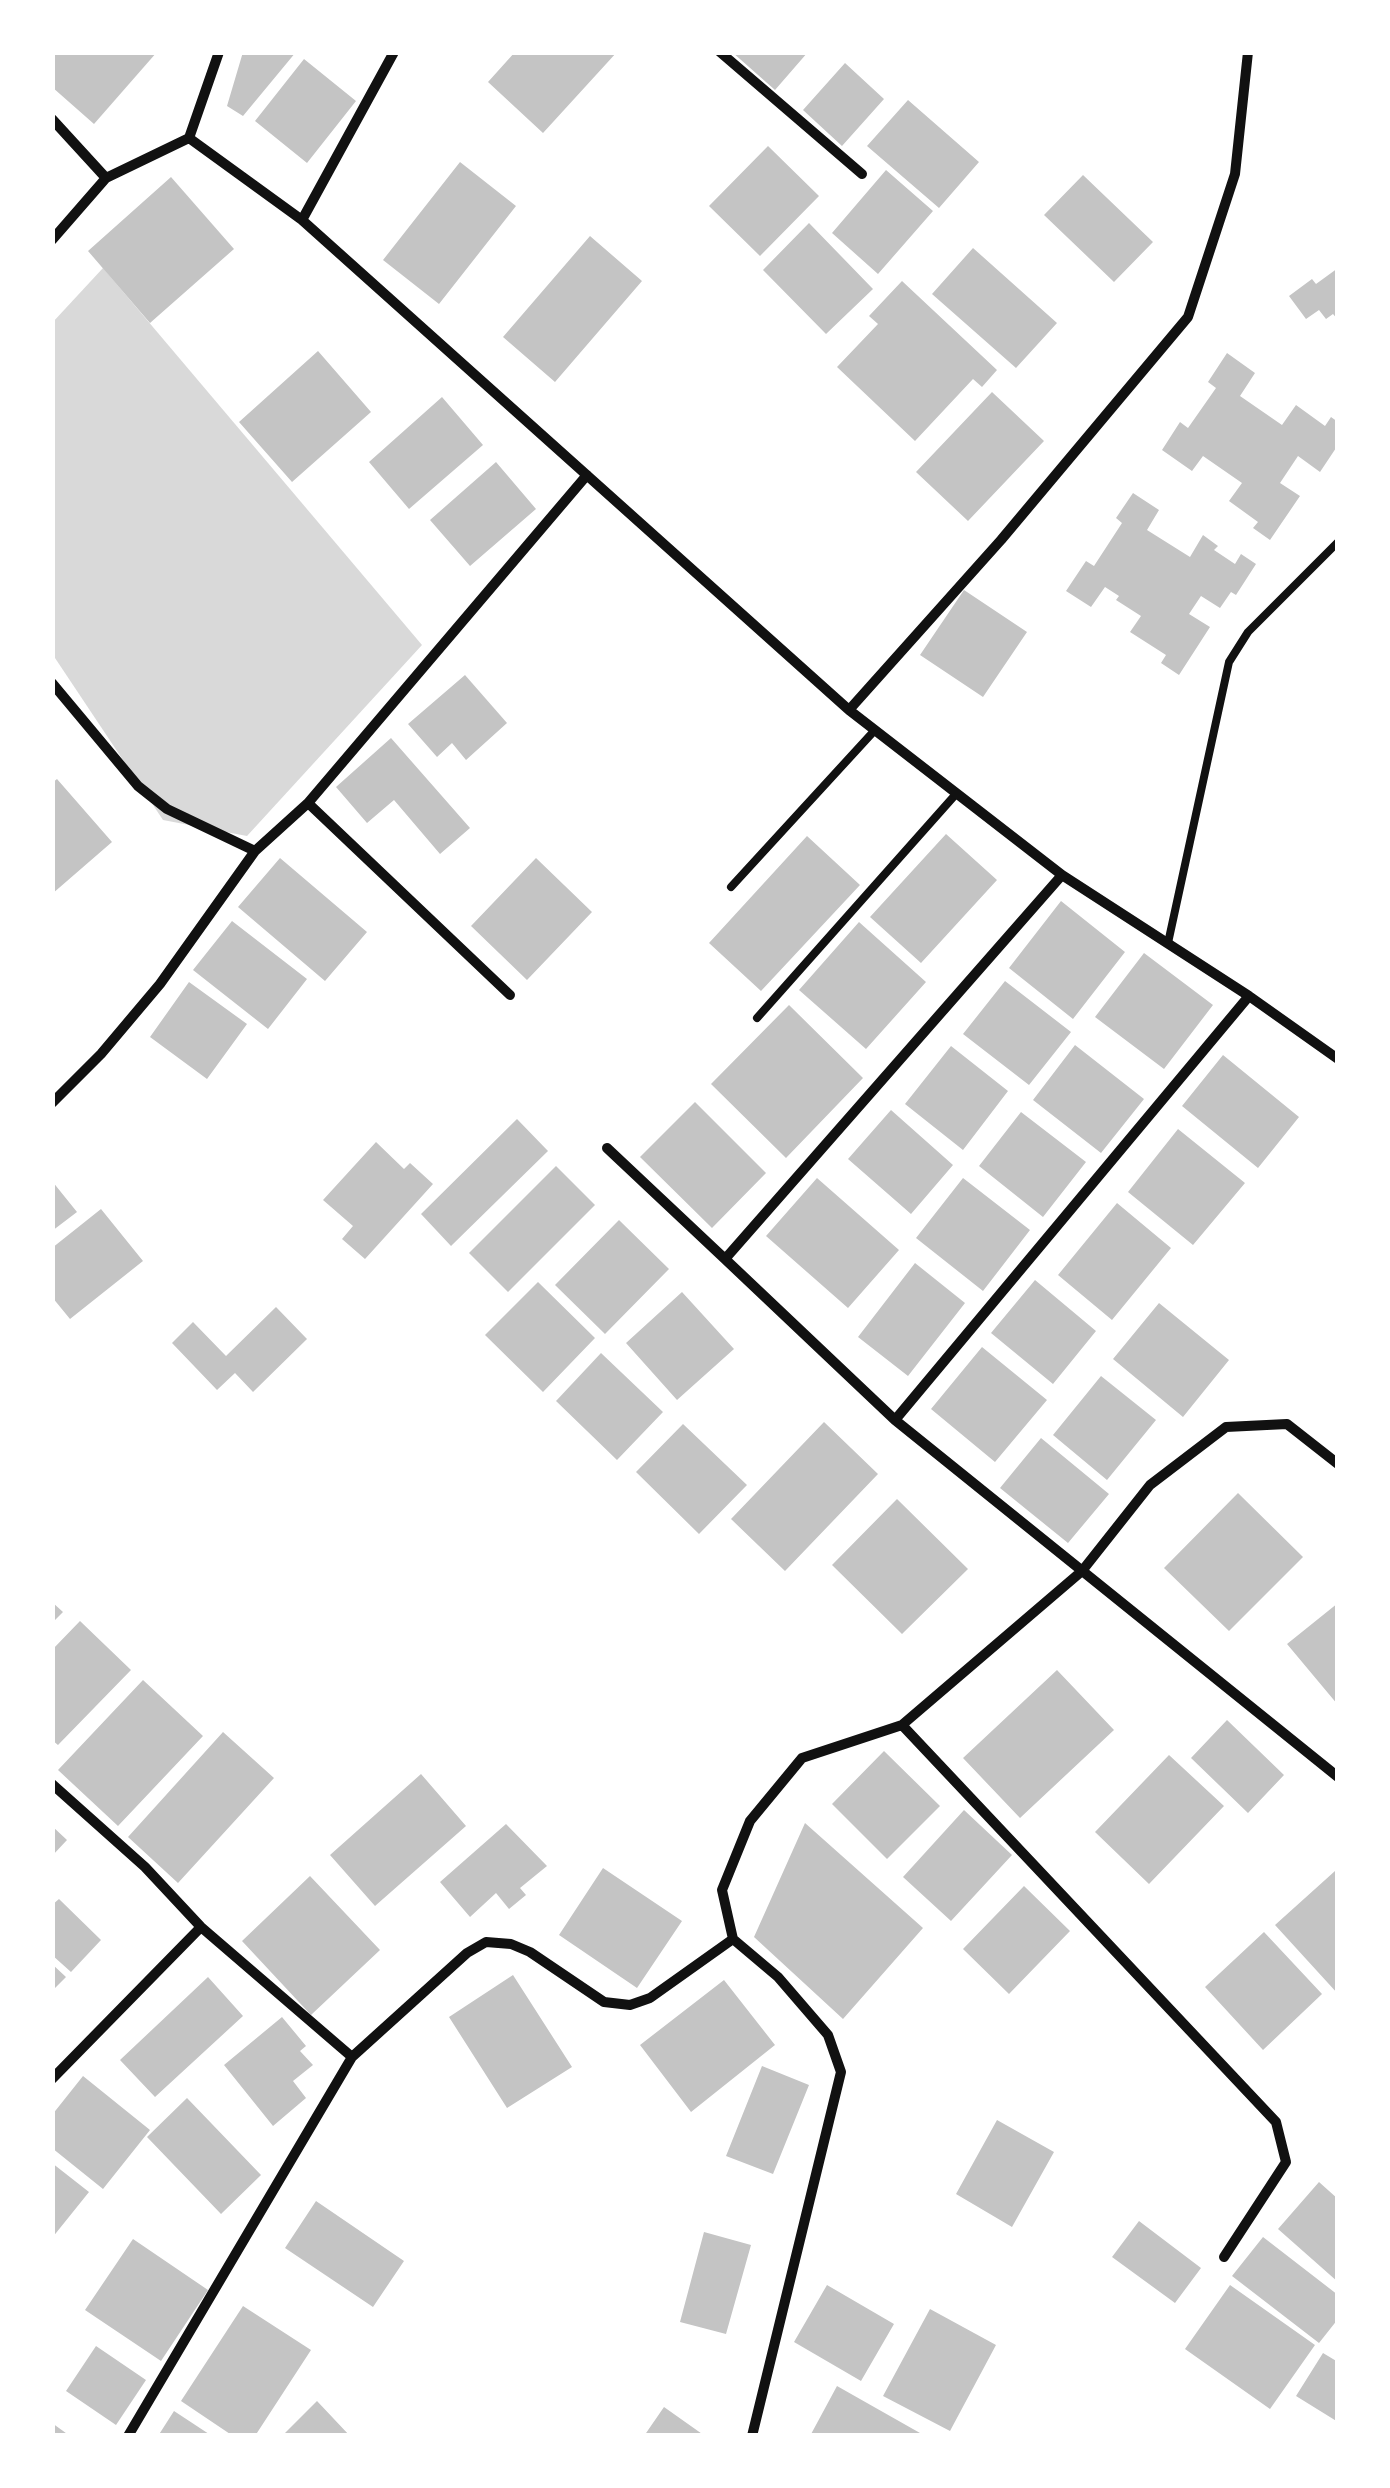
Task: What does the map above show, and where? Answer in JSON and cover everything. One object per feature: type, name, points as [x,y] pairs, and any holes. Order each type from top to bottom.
[{"type":"street","points":[[52,240],[106,178],[189,138],[219,52]]},
{"type":"street","points":[[302,220],[394,52]]},
{"type":"street","points":[[720,52],[862,174]]},
{"type":"street","points":[[848,710],[1001,540],[1188,317],[1234,174],[1248,52]]},
{"type":"street","points":[[52,119],[106,178]]},
{"type":"street","points":[[189,138],[302,220],[848,710],[1062,875],[1249,996],[1338,1060]]},
{"type":"street","points":[[52,1103],[160,984],[254,851],[308,803],[587,475]]},
{"type":"street","points":[[52,683],[138,786],[166,809],[254,851]]},
{"type":"street","points":[[308,803],[510,996]]},
{"type":"street","points":[[725,1258],[1062,875]]},
{"type":"street","points":[[895,1420],[1249,996]]},
{"type":"street","points":[[607,1148],[895,1420],[1338,1777]]},
{"type":"street","points":[[752,2436],[841,2072],[828,2034],[778,1976],[733,1939],[722,1890],[750,1822],[802,1758],[902,1725],[1082,1571],[1150,1485],[1226,1427],[1286,1424],[1338,1464]]},
{"type":"street","points":[[902,1725],[1276,2122],[1286,2162],[1224,2257]]},
{"type":"street","points":[[52,1784],[144,1867],[201,1928],[352,2058]]},
{"type":"street","points":[[52,2078],[201,1928]]},
{"type":"street","points":[[128,2436],[352,2058],[467,1952],[486,1942],[511,1944],[530,1952],[604,2002],[630,2005],[650,1998],[733,1939]]},
{"type":"lane","points":[[1168,943],[1229,662],[1248,632],[1338,542]]},
{"type":"lane","points":[[731,887],[875,730]]},
{"type":"lane","points":[[756,1018],[956,794]]},
{"type":"shaded area","points":[[103,268],[422,645],[247,836],[163,820],[53,655],[52,323]]},
{"type":"building","points":[[52,52],[157,52],[94,124],[52,87]]},
{"type":"building","points":[[243,52],[296,52],[243,116],[227,106]]},
{"type":"building","points":[[515,52],[617,52],[543,133],[488,82]]},
{"type":"building","points":[[732,52],[808,52],[775,90]]},
{"type":"building","points":[[304,59],[356,101],[307,163],[255,121]]},
{"type":"building","points":[[845,63],[884,99],[842,146],[803,110]]},
{"type":"building","points":[[908,100],[979,162],[939,208],[867,146]]},
{"type":"building","points":[[768,146],[819,196],[760,256],[709,206]]},
{"type":"building","points":[[460,162],[516,206],[439,304],[383,260]]},
{"type":"building","points":[[886,170],[933,211],[878,274],[832,233]]},
{"type":"building","points":[[1083,175],[1153,242],[1114,282],[1044,215]]},
{"type":"building","points":[[171,177],[234,249],[150,323],[88,251]]},
{"type":"building","points":[[809,223],[873,289],[826,334],[763,270]]},
{"type":"building","points":[[590,236],[642,281],[555,382],[503,337]]},
{"type":"building","points":[[973,248],[1057,323],[1016,368],[932,294]]},
{"type":"building","points":[[1338,268],[1338,320],[1333,314],[1326,319],[1319,310],[1306,319],[1289,296],[1312,279],[1316,284]]},
{"type":"building","points":[[902,281],[997,370],[982,387],[973,379],[915,441],[837,367],[878,324],[869,316]]},
{"type":"building","points":[[318,351],[371,412],[292,482],[239,422]]},
{"type":"building","points":[[1227,353],[1255,373],[1240,396],[1282,425],[1296,405],[1325,426],[1331,417],[1338,422],[1338,445],[1320,472],[1298,456],[1280,483],[1300,496],[1270,540],[1253,528],[1258,522],[1229,501],[1242,483],[1203,456],[1192,471],[1162,450],[1180,422],[1188,428],[1216,388],[1208,382]]},
{"type":"building","points":[[992,392],[1044,441],[968,521],[916,472]]},
{"type":"building","points":[[442,397],[483,445],[409,509],[369,462]]},
{"type":"building","points":[[496,462],[536,509],[470,566],[430,520]]},
{"type":"building","points":[[1133,493],[1159,510],[1147,530],[1190,557],[1203,535],[1218,546],[1214,550],[1235,564],[1241,554],[1256,564],[1236,595],[1231,592],[1220,608],[1201,596],[1189,614],[1210,627],[1179,675],[1161,663],[1166,655],[1130,632],[1141,616],[1116,600],[1119,596],[1105,587],[1091,607],[1066,591],[1086,561],[1094,566],[1122,523],[1116,518]]},
{"type":"building","points":[[964,590],[1027,632],[983,697],[920,655]]},
{"type":"building","points":[[465,675],[507,723],[466,760],[452,743],[437,757],[408,724]]},
{"type":"building","points":[[391,738],[470,828],[440,854],[394,800],[367,823],[336,787]]},
{"type":"building","points":[[57,779],[112,842],[52,894],[52,783]]},
{"type":"building","points":[[946,834],[997,880],[921,963],[870,917]]},
{"type":"building","points":[[807,836],[860,885],[761,991],[709,943]]},
{"type":"building","points":[[280,858],[367,932],[325,981],[238,907]]},
{"type":"building","points":[[536,858],[592,912],[527,980],[471,926]]},
{"type":"building","points":[[1061,901],[1125,952],[1073,1019],[1009,968]]},
{"type":"building","points":[[232,921],[307,979],[268,1029],[193,970]]},
{"type":"building","points":[[859,922],[926,982],[866,1049],[799,990]]},
{"type":"building","points":[[1144,953],[1213,1005],[1164,1069],[1095,1017]]},
{"type":"building","points":[[1005,981],[1071,1032],[1029,1085],[963,1034]]},
{"type":"building","points":[[189,982],[247,1024],[207,1079],[150,1037]]},
{"type":"building","points":[[789,1005],[863,1078],[786,1158],[711,1084]]},
{"type":"building","points":[[1075,1045],[1144,1099],[1101,1153],[1033,1100]]},
{"type":"building","points":[[951,1046],[1008,1091],[963,1150],[905,1104]]},
{"type":"building","points":[[1223,1055],[1299,1117],[1258,1168],[1182,1106]]},
{"type":"building","points":[[695,1102],[766,1173],[712,1228],[640,1157]]},
{"type":"building","points":[[891,1110],[953,1165],[911,1214],[848,1159]]},
{"type":"building","points":[[1021,1112],[1086,1162],[1043,1217],[979,1166]]},
{"type":"building","points":[[517,1119],[548,1151],[451,1246],[421,1214]]},
{"type":"building","points":[[1178,1129],[1245,1183],[1193,1245],[1128,1192]]},
{"type":"building","points":[[376,1142],[404,1169],[410,1163],[433,1184],[365,1259],[342,1239],[353,1226],[323,1200]]},
{"type":"building","points":[[556,1166],[595,1205],[508,1292],[469,1253]]},
{"type":"building","points":[[817,1178],[899,1250],[848,1308],[766,1236]]},
{"type":"building","points":[[963,1178],[1030,1230],[983,1291],[916,1238]]},
{"type":"building","points":[[52,1181],[77,1212],[52,1231]]},
{"type":"building","points":[[1117,1203],[1171,1248],[1112,1320],[1058,1275]]},
{"type":"building","points":[[101,1209],[143,1261],[70,1319],[52,1297],[52,1248]]},
{"type":"building","points":[[619,1220],[669,1269],[605,1334],[555,1285]]},
{"type":"building","points":[[915,1263],[965,1303],[908,1376],[858,1337]]},
{"type":"building","points":[[1035,1280],[1096,1331],[1053,1384],[991,1333]]},
{"type":"building","points":[[538,1282],[595,1338],[543,1392],[485,1335]]},
{"type":"building","points":[[682,1292],[734,1349],[677,1400],[626,1343]]},
{"type":"building","points":[[1159,1303],[1229,1360],[1183,1417],[1113,1359]]},
{"type":"building","points":[[276,1307],[307,1339],[253,1392],[235,1373],[217,1390],[172,1343],[193,1322],[226,1356]]},
{"type":"building","points":[[982,1347],[1047,1400],[995,1462],[931,1409]]},
{"type":"building","points":[[601,1353],[663,1412],[617,1460],[556,1401]]},
{"type":"building","points":[[1101,1376],[1156,1420],[1107,1480],[1053,1435]]},
{"type":"building","points":[[824,1422],[878,1474],[785,1571],[731,1519]]},
{"type":"building","points":[[683,1424],[747,1485],[699,1534],[636,1472]]},
{"type":"building","points":[[1041,1438],[1109,1494],[1068,1543],[1000,1488]]},
{"type":"building","points":[[1238,1493],[1303,1557],[1229,1631],[1164,1568]]},
{"type":"building","points":[[897,1499],[968,1569],[902,1634],[832,1565]]},
{"type":"building","points":[[52,1602],[63,1612],[52,1623]]},
{"type":"building","points":[[1338,1603],[1338,1705],[1287,1644]]},
{"type":"building","points":[[80,1621],[131,1670],[58,1745],[52,1740],[52,1650]]},
{"type":"building","points":[[1057,1670],[1114,1730],[1020,1818],[963,1758]]},
{"type":"building","points":[[143,1680],[203,1736],[118,1826],[58,1770]]},
{"type":"building","points":[[1227,1720],[1284,1775],[1248,1813],[1191,1758]]},
{"type":"building","points":[[223,1732],[274,1778],[178,1883],[128,1837]]},
{"type":"building","points":[[884,1751],[940,1806],[887,1859],[832,1804]]},
{"type":"building","points":[[1169,1755],[1224,1806],[1149,1884],[1095,1832]]},
{"type":"building","points":[[421,1774],[466,1826],[375,1906],[330,1855]]},
{"type":"building","points":[[964,1810],[1012,1855],[951,1921],[903,1877]]},
{"type":"building","points":[[805,1823],[923,1928],[843,2019],[754,1937]]},
{"type":"building","points":[[506,1824],[547,1866],[520,1888],[526,1895],[509,1909],[496,1893],[470,1917],[440,1882]]},
{"type":"building","points":[[52,1826],[67,1840],[52,1856]]},
{"type":"building","points":[[603,1868],[682,1921],[637,1988],[559,1935]]},
{"type":"building","points":[[1335,1871],[1338,1874],[1338,1994],[1275,1925]]},
{"type":"building","points":[[310,1876],[380,1950],[311,2015],[242,1941]]},
{"type":"building","points":[[1024,1886],[1070,1931],[1009,1994],[963,1949]]},
{"type":"building","points":[[59,1899],[101,1940],[71,1972],[52,1955],[52,1905]]},
{"type":"building","points":[[1264,1932],[1322,1994],[1263,2050],[1205,1987]]},
{"type":"building","points":[[52,1964],[66,1977],[52,1991]]},
{"type":"building","points":[[513,1975],[572,2067],[507,2108],[449,2017]]},
{"type":"building","points":[[208,1977],[243,2016],[155,2097],[120,2060]]},
{"type":"building","points":[[724,1980],[775,2045],[691,2112],[640,2045]]},
{"type":"building","points":[[282,2017],[306,2046],[300,2051],[313,2065],[293,2081],[306,2098],[273,2126],[224,2065]]},
{"type":"building","points":[[762,2066],[809,2085],[773,2174],[726,2156]]},
{"type":"building","points":[[83,2076],[150,2130],[103,2189],[52,2148],[52,2115]]},
{"type":"building","points":[[187,2098],[261,2175],[221,2214],[147,2137]]},
{"type":"building","points":[[997,2120],[1054,2152],[1012,2227],[956,2194]]},
{"type":"building","points":[[52,2163],[89,2192],[52,2238]]},
{"type":"building","points":[[1319,2182],[1338,2199],[1338,2282],[1278,2229]]},
{"type":"building","points":[[316,2201],[404,2261],[373,2307],[285,2248]]},
{"type":"building","points":[[1139,2221],[1201,2268],[1175,2303],[1112,2257]]},
{"type":"building","points":[[704,2232],[751,2245],[726,2334],[680,2322]]},
{"type":"building","points":[[1263,2237],[1338,2295],[1338,2319],[1319,2343],[1232,2276]]},
{"type":"building","points":[[133,2239],[208,2290],[161,2361],[85,2310]]},
{"type":"building","points":[[827,2285],[894,2324],[861,2381],[794,2342]]},
{"type":"building","points":[[1230,2285],[1315,2345],[1270,2409],[1185,2349]]},
{"type":"building","points":[[243,2306],[311,2350],[255,2436],[233,2436],[181,2401]]},
{"type":"building","points":[[930,2309],[996,2345],[950,2431],[883,2396]]},
{"type":"building","points":[[96,2346],[146,2380],[116,2425],[66,2391]]},
{"type":"building","points":[[1323,2353],[1338,2362],[1338,2422],[1296,2396]]},
{"type":"building","points":[[837,2386],[920,2433],[810,2436]]},
{"type":"building","points":[[317,2401],[350,2436],[282,2436]]},
{"type":"building","points":[[664,2407],[705,2436],[644,2436]]},
{"type":"building","points":[[174,2411],[212,2436],[158,2436]]},
{"type":"building","points":[[52,2423],[70,2436],[52,2436]]}]
